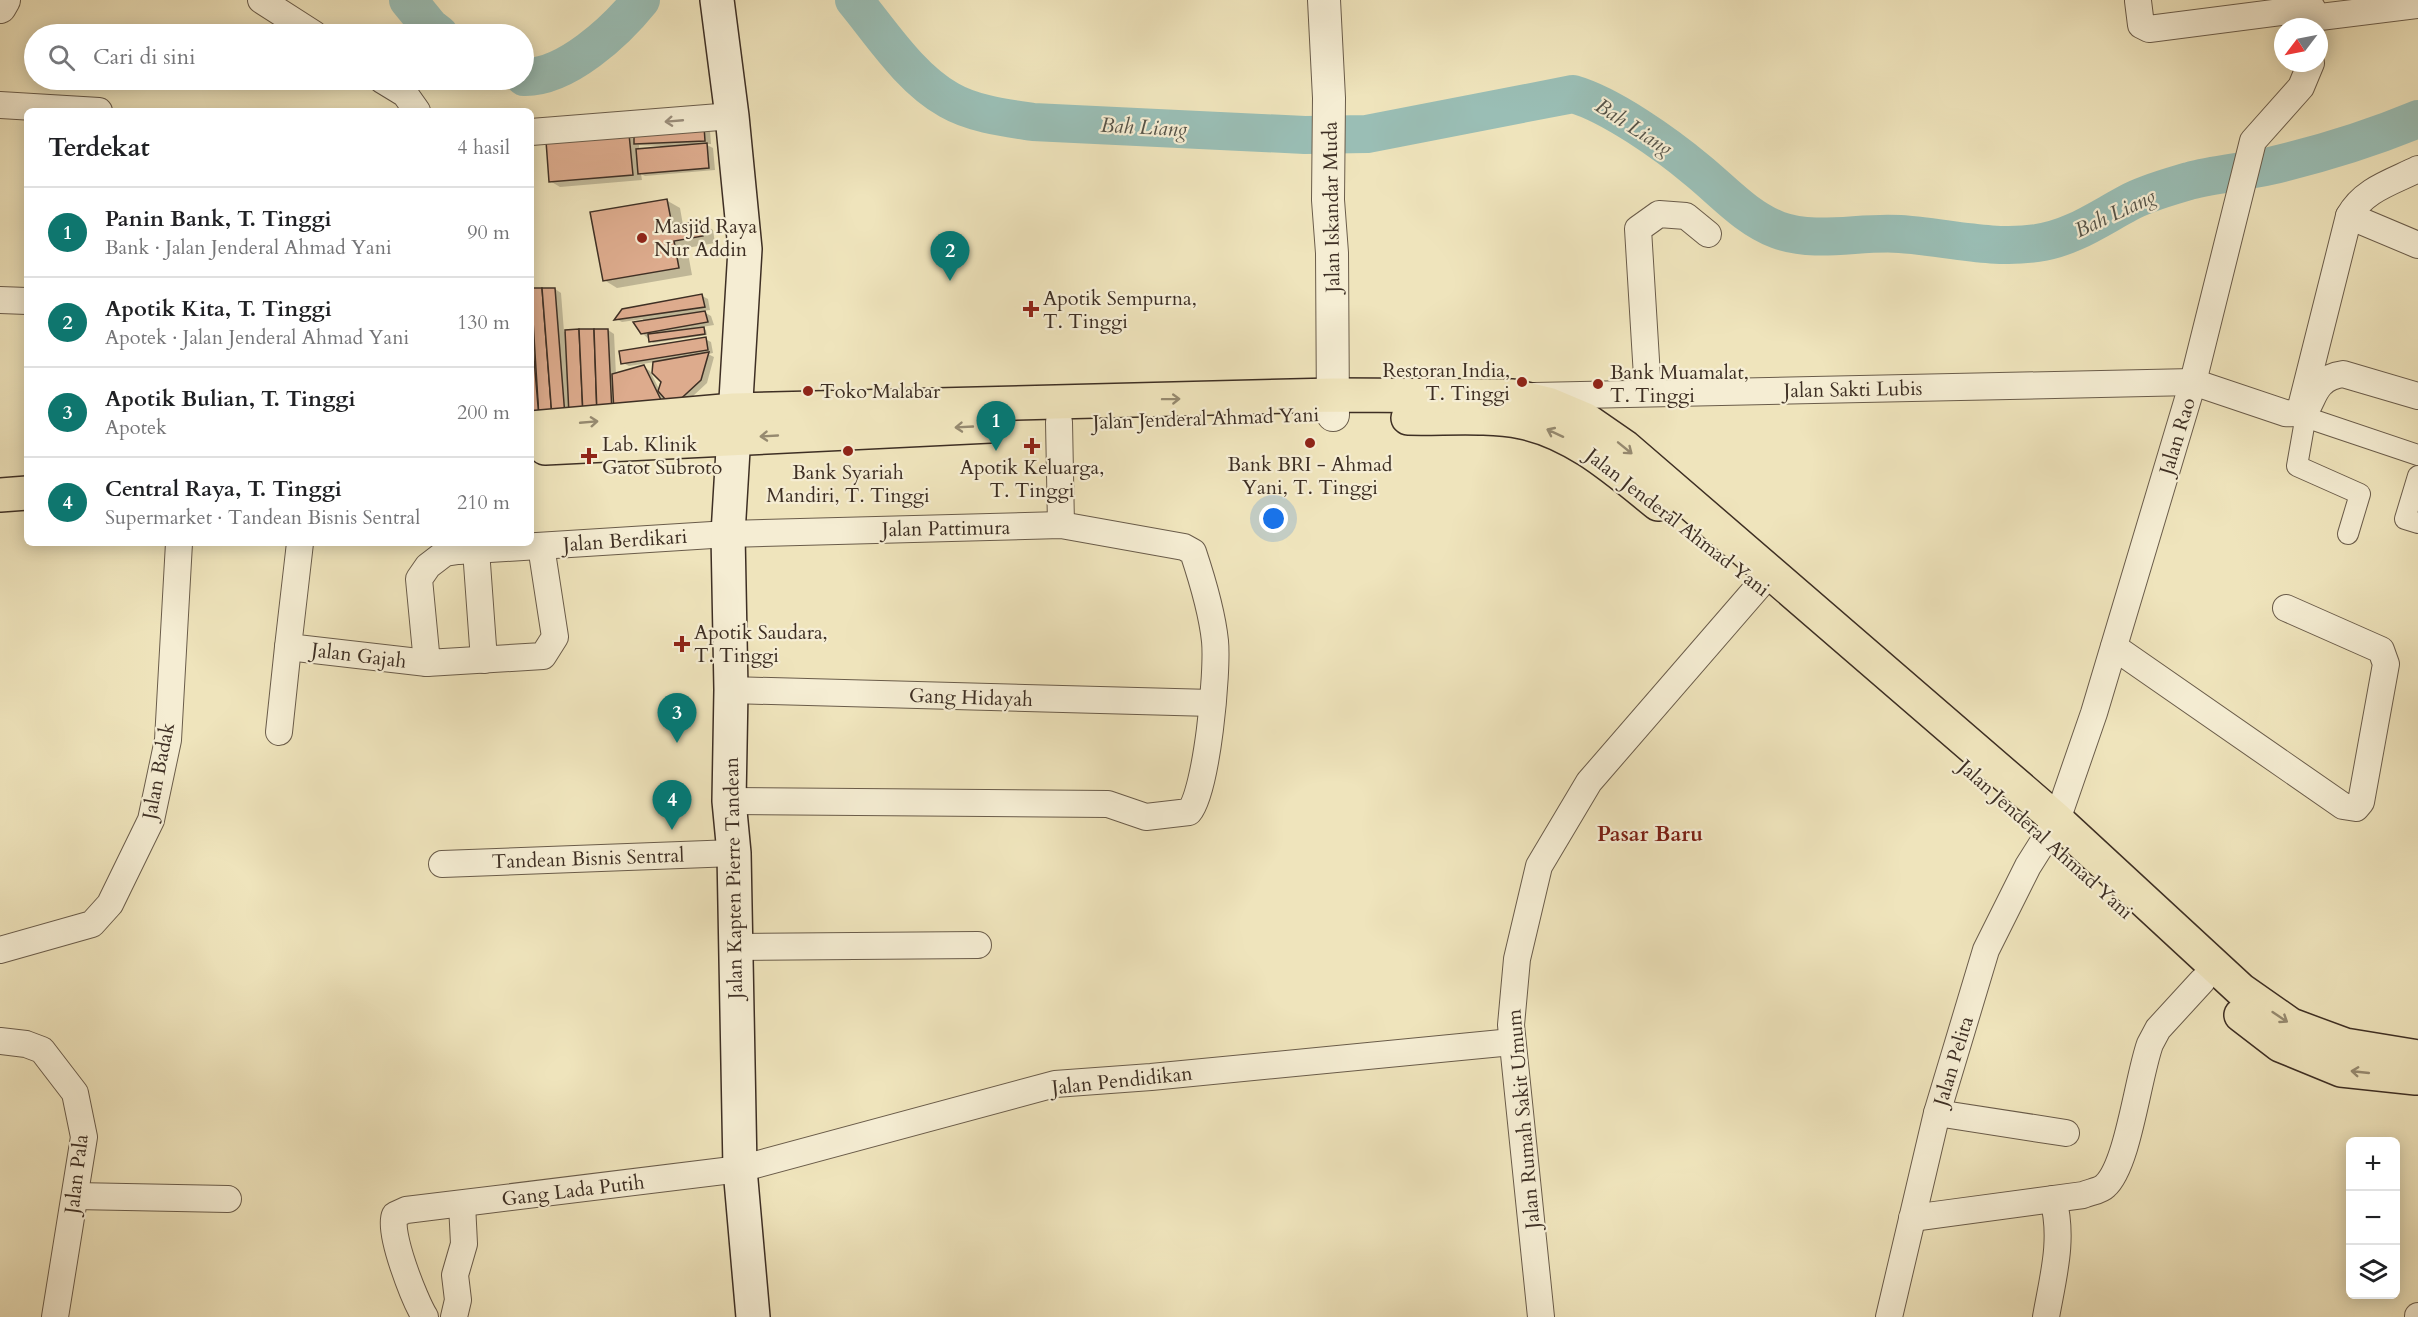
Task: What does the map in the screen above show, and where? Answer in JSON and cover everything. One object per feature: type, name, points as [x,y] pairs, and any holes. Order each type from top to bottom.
[{"type":"main road","name":"Jalan Kapten Pierre Tandean","points":[[717,0],[732,116],[745,249],[728,534],[731,690],[729,801],[734,853],[740,1168],[753,1317]]},
{"type":"main road","name":"Jalan Jenderal Ahmad Yani","points":[[734,424],[1059,422],[1513,396],[1548,404],[1586,420],[1625,447],[1765,579],[2051,829],[2241,990],[2291,1024],[2345,1045],[2418,1056]]},
{"type":"main road","name":"Jalan Jenderal Ahmad Yani","points":[[734,424],[1333,405],[1520,421],[1545,428],[1588,451],[1765,579]]},
{"type":"main road","points":[[534,428],[734,424]]},
{"type":"main road","points":[[534,449],[734,424]]},
{"type":"main road","points":[[0,474],[24,472]]},
{"type":"main road","points":[[0,495],[24,493]]},
{"type":"main road","name":"Jalan Jenderal Ahmad Yani","points":[[2051,829],[2202,981],[2280,1045],[2341,1070],[2418,1078]]},
{"type":"street","points":[[0,7],[4,0]]},
{"type":"street","points":[[261,0],[298,24]]},
{"type":"street","name":"Jalan Iskandar Muda","points":[[1324,0],[1329,98],[1328,200],[1332,253],[1333,405]]},
{"type":"street","points":[[2138,1],[2141,25],[2149,29],[2418,5]]},
{"type":"street","name":"Jalan Rao","points":[[2051,829],[2094,713],[2193,382],[2253,141],[2301,87],[2307,72]]},
{"type":"street","points":[[398,90],[405,94],[415,108]]},
{"type":"street","points":[[0,105],[50,108]]},
{"type":"street","points":[[534,132],[732,116]]},
{"type":"street","points":[[2348,534],[2360,494],[2297,466],[2304,414],[2349,216],[2356,202],[2367,194],[2418,169]]},
{"type":"street","points":[[1647,393],[1638,229],[1659,214],[1686,216],[1708,234]]},
{"type":"street","points":[[2349,216],[2418,245]]},
{"type":"street","points":[[0,300],[24,301]]},
{"type":"street","points":[[2304,414],[2321,384],[2343,374],[2418,396]]},
{"type":"street","name":"Jalan Sakti Lubis","points":[[1513,396],[2193,382],[2285,413],[2304,414]]},
{"type":"street","points":[[2304,414],[2418,455]]},
{"type":"street","points":[[1059,422],[1061,525]]},
{"type":"street","points":[[2418,476],[2405,519],[2418,523]]},
{"type":"street","name":"Jalan Pattimura","points":[[728,534],[1061,525],[1184,547],[1193,552],[1215,642],[1212,704]]},
{"type":"street","name":"Jalan Berdikari","points":[[464,548],[541,546],[728,534]]},
{"type":"street","name":"Jalan Badak","points":[[0,950],[92,924],[110,904],[150,820],[168,740],[178,546]]},
{"type":"street","name":"Jalan Gajah","points":[[300,546],[288,647],[427,663],[543,656],[555,637],[541,546]]},
{"type":"street","points":[[427,663],[419,579],[428,566],[445,553],[464,548],[484,660]]},
{"type":"street","name":"Jalan Rumah Sakit Umum","points":[[1541,1317],[1511,1025],[1517,959],[1539,866],[1589,782],[1765,579]]},
{"type":"street","points":[[2114,647],[2343,806],[2356,808],[2361,802],[2386,664],[2385,656],[2381,650],[2286,608]]},
{"type":"street","points":[[279,732],[288,647]]},
{"type":"street","name":"Gang Hidayah","points":[[731,690],[1212,704]]},
{"type":"street","points":[[729,801],[1108,804],[1146,817],[1189,812],[1195,805],[1201,788],[1212,704]]},
{"type":"street","name":"Jalan Pelita","points":[[1888,1317],[1937,1113],[1986,950],[2051,829]]},
{"type":"street","name":"Tandean Bisnis Sentral","points":[[442,864],[734,853]]},
{"type":"street","points":[[735,947],[978,945]]},
{"type":"street","points":[[1912,1218],[2084,1195],[2103,1188],[2111,1180],[2120,1161],[2150,1044],[2158,1029],[2202,981]]},
{"type":"street","name":"Jalan Pala","points":[[0,1041],[26,1044],[42,1050],[75,1093],[84,1137],[56,1317]]},
{"type":"street","name":"Jalan Pendidikan","points":[[740,1168],[1055,1084],[1151,1077],[1512,1042]]},
{"type":"street","points":[[1937,1113],[2066,1133]]},
{"type":"street","name":"Gang Lada Putih","points":[[425,1317],[416,1303],[393,1228],[395,1215],[406,1210],[740,1168]]},
{"type":"street","points":[[75,1196],[228,1199]]},
{"type":"street","points":[[2046,1317],[2058,1244],[2059,1225],[2053,1199]]},
{"type":"street","points":[[454,1317],[458,1300],[455,1275],[464,1244],[462,1204]]},
{"type":"building","points":[[704,126],[705,141],[634,144],[634,130]]},
{"type":"building","points":[[629,134],[633,175],[549,182],[546,141]]},
{"type":"building","points":[[707,143],[709,168],[638,174],[636,149]]},
{"type":"building","name":"Masjid Raya Nur Addin","points":[[667,199],[672,225],[700,221],[703,236],[674,241],[679,268],[603,281],[590,212]]},
{"type":"building","points":[[534,288],[542,288],[552,417],[539,418],[534,337]]},
{"type":"building","points":[[542,288],[555,288],[565,416],[552,417]]},
{"type":"building","points":[[702,294],[705,307],[614,320],[622,309]]},
{"type":"building","points":[[705,311],[708,322],[641,334],[633,322]]},
{"type":"building","points":[[704,327],[705,334],[649,342],[648,334]]},
{"type":"building","points":[[579,329],[583,415],[569,415],[565,330]]},
{"type":"building","points":[[579,329],[594,329],[597,414],[583,415]]},
{"type":"building","points":[[594,329],[608,329],[612,413],[597,414]]},
{"type":"building","points":[[706,337],[708,350],[621,364],[619,351]]},
{"type":"building","points":[[709,352],[701,380],[672,407],[658,391],[661,382],[652,373],[653,362]]},
{"type":"building","points":[[534,359],[539,418],[534,419]]},
{"type":"building","points":[[644,365],[665,408],[614,413],[612,374]]},
{"type":"waterway","name":"Bah Liang","points":[[408,0],[428,24]]},
{"type":"waterway","name":"Bah Liang","points":[[534,76],[556,70],[589,51],[641,0]]},
{"type":"waterway","name":"Bah Liang","points":[[854,0],[909,68],[935,91],[968,109],[1033,122],[1305,135],[1367,134],[1573,94],[1621,116],[1654,137],[1756,219],[1778,230],[1808,236],[1900,234],[2003,245],[2050,241],[2158,190],[2308,156],[2418,119]]},
{"type":"place","name":"Masjid Raya Nur Addin","points":[[642,238]]},
{"type":"place","name":"Apotik Kita, T. Tinggi","points":[[950,281]]},
{"type":"place","name":"Apotik Sempurna, T. Tinggi","points":[[1031,309]]},
{"type":"place","name":"Restoran India, T. Tinggi","points":[[1522,382]]},
{"type":"place","name":"Bank Muamalat, T. Tinggi","points":[[1598,384]]},
{"type":"place","name":"Toko Malabar","points":[[808,391]]},
{"type":"place","name":"Bank BRI - Ahmad Yani, T. Tinggi","points":[[1310,443]]},
{"type":"place","name":"Apotik Keluarga, T. Tinggi","points":[[1032,446]]},
{"type":"place","name":"Bank Syariah Mandiri, T. Tinggi","points":[[848,451]]},
{"type":"place","name":"Panin Bank, T. Tinggi","points":[[996,451]]},
{"type":"place","name":"Lab. Klinik Gatot Subroto","points":[[589,456]]},
{"type":"place","name":"Apotik Saudara, T. Tinggi","points":[[682,644]]},
{"type":"place","name":"Apotik Bulian, T. Tinggi","points":[[677,743]]},
{"type":"place","name":"Central Raya, T. Tinggi","points":[[672,830]]},
{"type":"district","name":"Pasar Baru","points":[[1650,833]]}]
